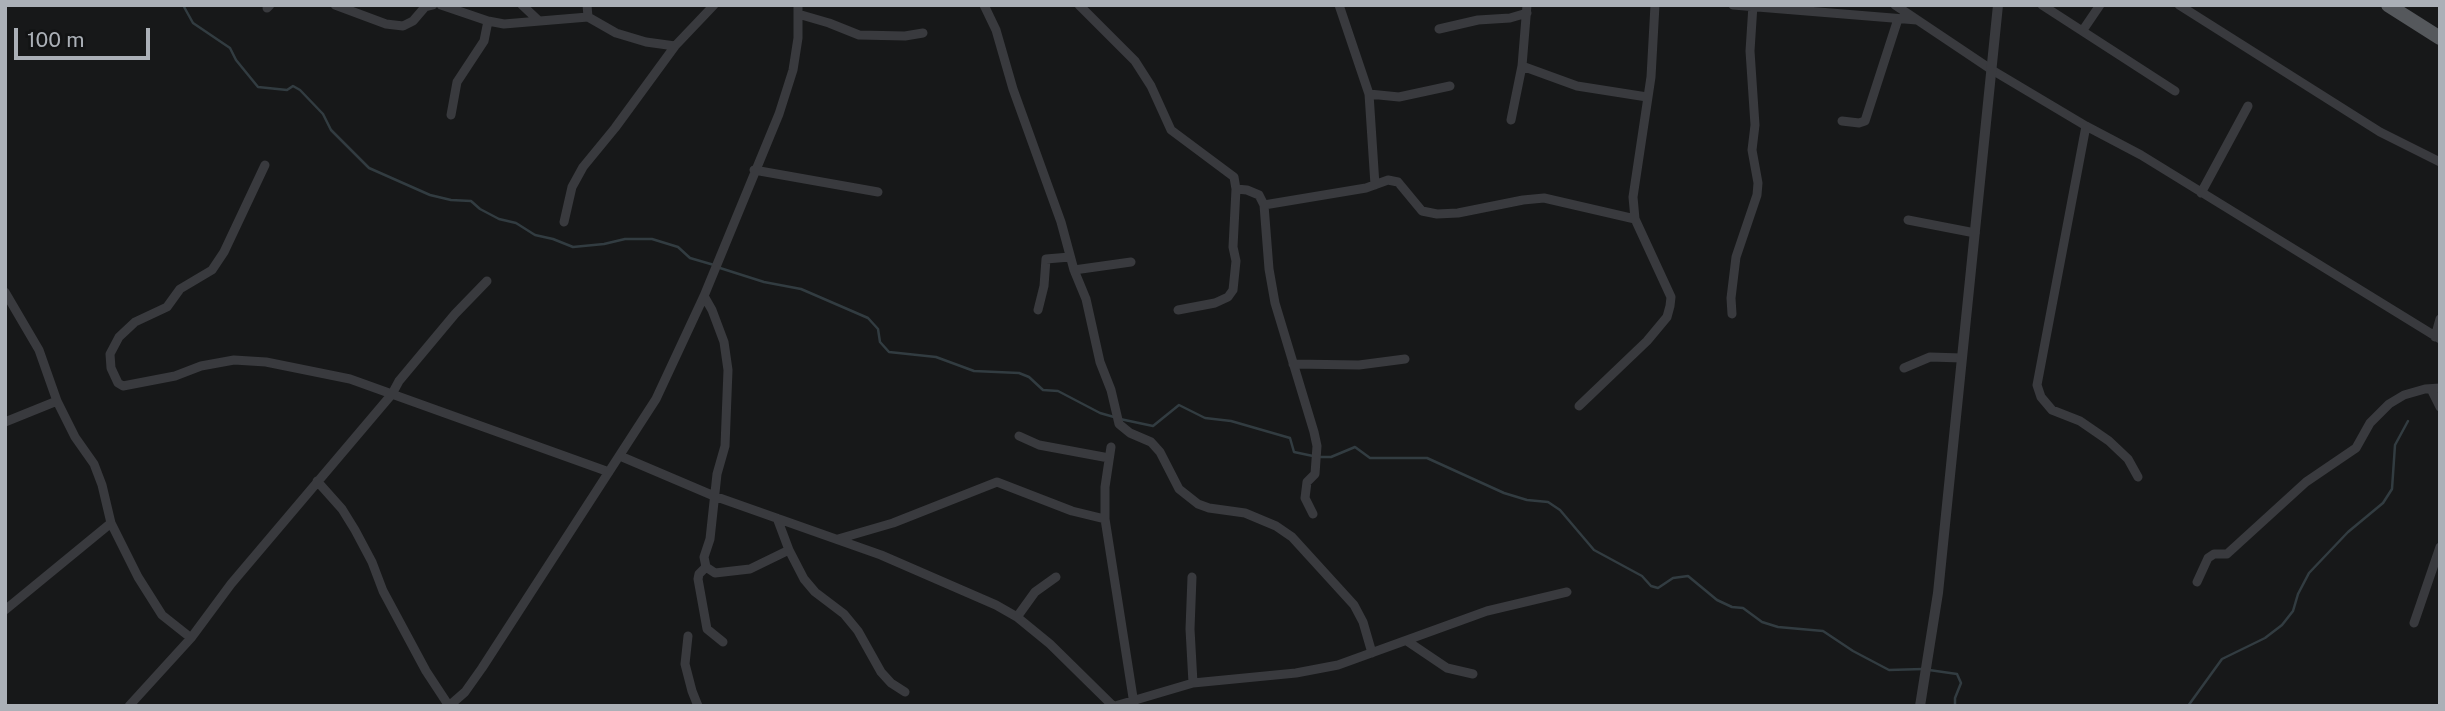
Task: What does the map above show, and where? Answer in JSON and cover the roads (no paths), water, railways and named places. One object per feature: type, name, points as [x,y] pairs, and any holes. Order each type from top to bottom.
[{"type":"main road","points":[[2388,5],[2440,38]]},
{"type":"street","points":[[335,5],[376,21],[403,26],[413,21],[425,7],[433,5]]},
{"type":"street","points":[[441,5],[504,24],[588,17],[616,33],[646,42],[675,46]]},
{"type":"street","points":[[522,5],[538,20]]},
{"type":"street","points":[[587,5],[588,17]]},
{"type":"street","points":[[564,222],[572,187],[583,167],[675,46],[713,5]]},
{"type":"street","points":[[984,5],[996,30],[1013,89],[1061,222],[1074,270],[1086,299],[1100,362],[1119,419],[1130,433],[1151,442],[1160,452],[1179,489],[1189,498],[1209,508],[1245,513],[1276,526],[1292,537],[1354,605],[1363,622],[1372,653]]},
{"type":"street","points":[[1079,5],[1135,61],[1151,86],[1171,130],[1234,177],[1236,189],[1233,247],[1236,261],[1233,290],[1228,297],[1215,303],[1178,310]]},
{"type":"street","points":[[1339,5],[1368,94],[1375,186]]},
{"type":"street","points":[[1580,406],[1647,341],[1667,317],[1671,297],[1635,219],[1633,197],[1652,68],[1655,5]]},
{"type":"street","points":[[1733,5],[1919,20]]},
{"type":"street","points":[[1895,5],[1992,70],[2141,155],[2437,338],[2440,319]]},
{"type":"street","points":[[1920,706],[1938,593],[1998,5]]},
{"type":"street","points":[[2042,5],[2175,91]]},
{"type":"street","points":[[2083,30],[2100,5]]},
{"type":"street","points":[[2179,5],[2381,132],[2440,162]]},
{"type":"street","points":[[1732,314],[1731,298],[1736,257],[1757,195],[1758,183],[1752,149],[1755,125],[1750,51],[1753,6]]},
{"type":"street","points":[[317,481],[342,509],[355,530],[372,562],[383,592],[426,671],[449,706],[465,692],[482,668],[656,399],[704,296],[779,114],[793,70],[798,38],[798,9],[859,35],[905,36],[923,33]]},
{"type":"street","points":[[1438,29],[1478,20],[1510,18],[1527,9]]},
{"type":"street","points":[[1511,120],[1522,66],[1527,9]]},
{"type":"street","points":[[1842,121],[1865,121],[1898,19]]},
{"type":"street","points":[[451,115],[457,82],[484,41],[488,21]]},
{"type":"street","points":[[1522,66],[1577,86],[1647,97]]},
{"type":"street","points":[[1368,94],[1399,97],[1450,86]]},
{"type":"street","points":[[2201,193],[2248,106]]},
{"type":"street","points":[[2086,126],[2038,385],[2041,397],[2052,410],[2080,421],[2109,441],[2128,459],[2138,477]]},
{"type":"street","points":[[265,165],[233,234],[212,270],[180,289],[167,307],[135,322],[119,337],[110,354],[111,368],[122,386],[175,376],[201,366],[234,360],[266,362],[350,379],[609,472]]},
{"type":"street","points":[[754,170],[878,192]]},
{"type":"street","points":[[1264,205],[1375,186],[1388,180],[1398,182],[1422,211],[1437,215],[1544,198],[1635,219]]},
{"type":"street","points":[[1236,189],[1259,195],[1264,205],[1269,269],[1275,303],[1317,446],[1315,474],[1307,482],[1305,498],[1314,514]]},
{"type":"street","points":[[1908,220],[1975,233]]},
{"type":"street","points":[[1038,310],[1044,286],[1046,258],[1070,257]]},
{"type":"street","points":[[1074,270],[1131,262]]},
{"type":"street","points":[[129,706],[191,638],[231,584],[392,394],[399,381],[486,281]]},
{"type":"street","points":[[5,292],[39,350],[57,401],[75,438],[94,464],[111,523],[151,599],[163,615],[191,638]]},
{"type":"street","points":[[704,296],[724,342],[728,370],[724,446],[714,496],[710,539],[704,557],[706,567],[715,573],[750,569],[789,550]]},
{"type":"street","points":[[1903,368],[1930,357],[1962,358]]},
{"type":"street","points":[[1293,363],[1359,365],[1405,359]]},
{"type":"street","points":[[2197,582],[2208,558],[2214,554],[2227,554],[2306,482],[2356,448],[2370,423],[2389,404],[2404,395],[2435,389],[2440,407]]},
{"type":"street","points":[[5,422],[57,401]]},
{"type":"street","points":[[1019,436],[1039,445],[1109,458]]},
{"type":"street","points":[[1111,447],[1105,487],[1105,519],[1134,703]]},
{"type":"street","points":[[620,456],[714,496],[881,555],[996,605],[1017,617],[1050,644],[1114,706],[1134,703],[1194,683],[1296,673],[1338,665],[1487,611],[1567,592]]},
{"type":"street","points":[[836,539],[893,523],[997,482],[1072,511],[1105,519]]},
{"type":"street","points":[[778,518],[789,550],[804,579],[815,592],[844,614],[858,631],[881,672],[905,692]]},
{"type":"street","points":[[5,610],[111,523]]},
{"type":"street","points":[[2414,623],[2440,547]]},
{"type":"street","points":[[706,567],[698,574],[698,579],[707,629],[723,642]]},
{"type":"street","points":[[1017,617],[1035,592],[1056,576]]},
{"type":"street","points":[[1192,577],[1190,629],[1194,683]]},
{"type":"street","points":[[688,636],[685,664],[698,706]]},
{"type":"street","points":[[1407,641],[1447,668],[1473,674]]},
{"type":"waterway","points":[[183,5],[193,23],[230,48],[236,60],[258,87],[287,90],[293,86],[300,90],[323,114],[331,130],[369,168],[430,195],[471,201],[499,219],[516,223],[535,235],[573,247],[625,239],[652,239],[678,247],[690,258],[714,265]]},
{"type":"waterway","points":[[720,268],[764,282],[801,289],[868,318],[878,329],[880,342],[889,352],[936,357],[974,371],[1019,373],[1029,377],[1043,390],[1058,391],[1100,413],[1114,417]]},
{"type":"waterway","points":[[1120,419],[1153,426],[1179,405],[1205,418],[1231,421],[1290,438],[1294,452],[1313,456]]},
{"type":"waterway","points":[[2188,706],[2222,659],[2265,638],[2282,625],[2293,611],[2309,573],[2348,532],[2383,503],[2392,489],[2395,445],[2408,421]]},
{"type":"waterway","points":[[1320,457],[1331,457],[1355,447],[1370,458],[1427,458],[1504,493],[1527,500],[1548,502],[1560,510],[1594,550],[1642,576],[1651,586],[1658,588],[1673,578],[1688,576],[1717,600],[1732,607],[1743,608],[1762,622],[1778,627],[1823,631],[1889,670],[1923,669]]},
{"type":"waterway","points":[[1929,670],[1957,674],[1961,683],[1955,706]]}]
